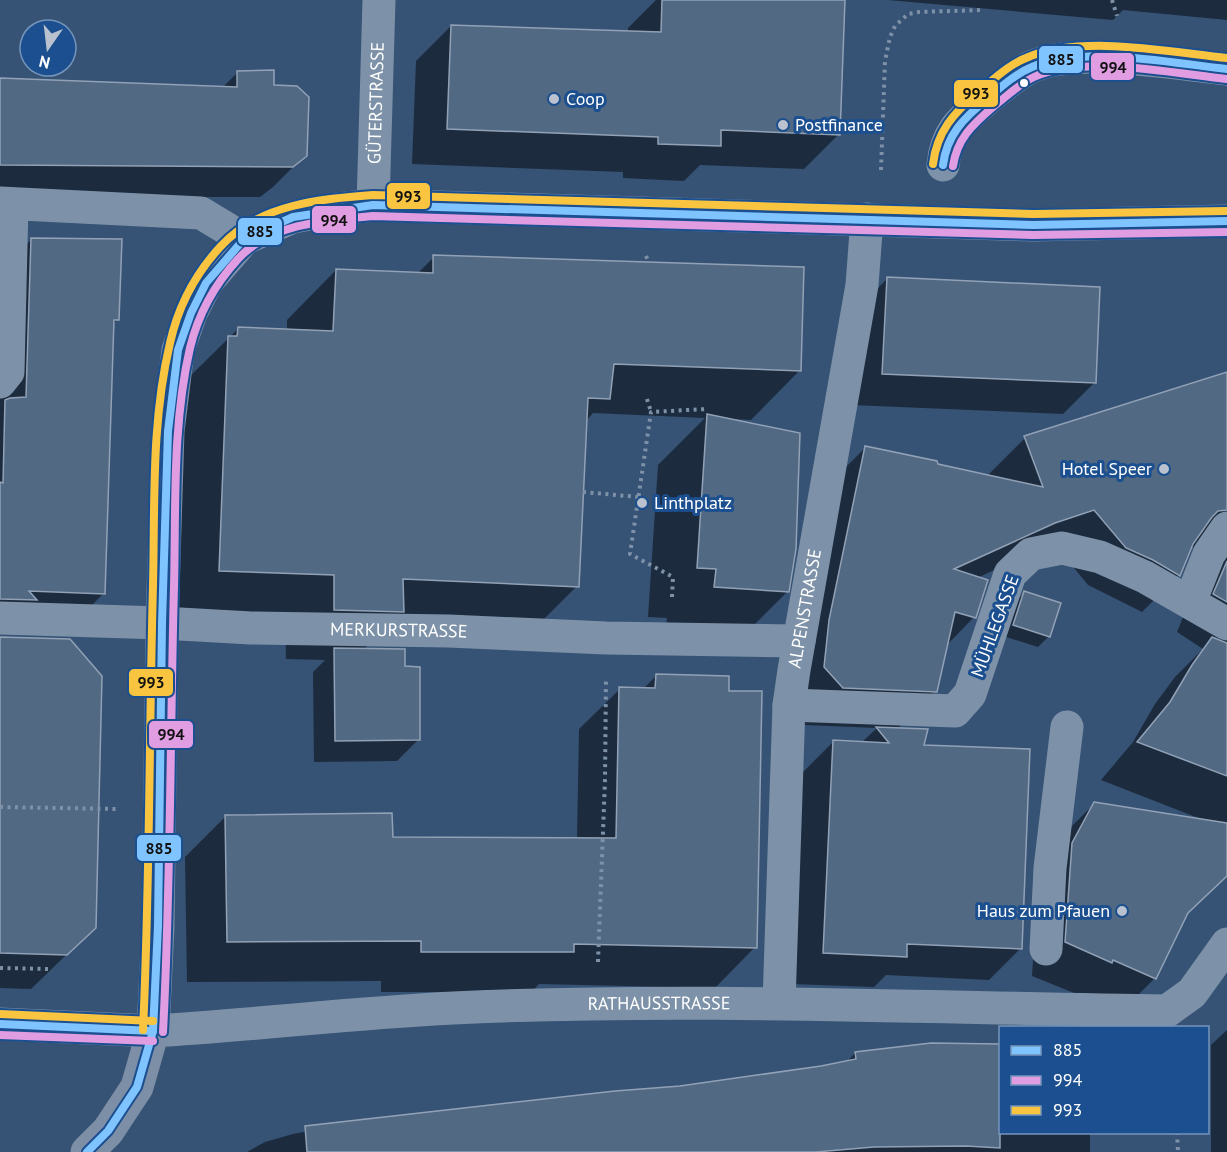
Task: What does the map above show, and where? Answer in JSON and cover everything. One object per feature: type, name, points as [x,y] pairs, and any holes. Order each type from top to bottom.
[{"type":"main road","points":[[88,1152],[108,1131],[137,1087],[153,1031],[159,926],[162,623],[168,431],[178,350],[191,313],[206,283],[244,239],[293,217],[338,208],[373,205],[1033,225],[1227,221]]},
{"type":"main road","points":[[0,1024],[153,1031]]},
{"type":"street","name":"GÜTERSTRASSE","points":[[373,205],[379,0]]},
{"type":"street","points":[[943,165],[945,151],[956,126],[1006,84],[1031,67],[1050,61],[1085,57],[1227,69]]},
{"type":"street","points":[[0,382],[8,372],[6,203],[201,213],[244,239]]},
{"type":"street","name":"ALPENSTRASSE","points":[[779,1003],[789,705],[862,285],[867,219]]},
{"type":"street","points":[[1190,602],[1209,554],[1227,528]]},
{"type":"street","name":"MÜHLEGASSE","points":[[789,705],[955,711],[970,694],[1010,574],[1031,554],[1062,548],[1100,557],[1145,577],[1227,624]]},
{"type":"street","name":"MERKURSTRASSE","points":[[0,618],[251,628],[799,641]]},
{"type":"street","points":[[1046,949],[1050,868],[1067,727]]},
{"type":"street","name":"RATHAUSSTRASSE","points":[[153,1031],[452,1008],[596,1005],[779,1003],[1167,1011],[1192,993],[1225,952]]},
{"type":"path","points":[[1112,0],[1117,14]]},
{"type":"path","points":[[881,170],[885,61],[888,43],[895,26],[908,15],[919,12],[983,10]]},
{"type":"path","points":[[646,256],[649,263]]},
{"type":"path","points":[[647,399],[651,412],[630,554],[673,577],[669,639]]},
{"type":"path","points":[[651,412],[707,409]]},
{"type":"path","points":[[583,492],[638,497]]},
{"type":"path","points":[[596,1005],[605,780],[606,638]]},
{"type":"path","points":[[0,807],[118,809]]},
{"type":"path","points":[[0,968],[51,969]]},
{"type":"path","points":[[1177,1134],[1178,1152]]},
{"type":"building","points":[[662,0],[845,0],[840,135],[721,130],[721,146],[658,144],[658,137],[447,129],[451,25],[661,32]]},
{"type":"building","points":[[274,70],[274,85],[297,86],[309,97],[307,156],[293,167],[0,165],[0,78],[237,87],[237,71]]},
{"type":"building","points":[[31,238],[122,239],[119,320],[114,320],[105,594],[29,591],[37,600],[0,599],[0,482],[3,483],[5,400],[26,397]]},
{"type":"building","points":[[433,255],[804,267],[801,371],[614,364],[610,399],[588,398],[579,587],[403,579],[404,612],[334,610],[334,575],[219,571],[228,336],[237,336],[238,327],[333,331],[336,269],[433,273]]},
{"type":"building","points":[[887,277],[1100,287],[1096,383],[882,374]]},
{"type":"building","points":[[1227,372],[1227,510],[1218,511],[1212,517],[1193,544],[1180,576],[1126,548],[1094,510],[1055,523],[954,569],[988,580],[976,618],[955,612],[937,692],[843,688],[824,667],[829,620],[865,446],[1043,487],[1024,436]]},
{"type":"building","points":[[707,414],[800,433],[796,549],[789,592],[714,587],[716,569],[697,568]]},
{"type":"building","points":[[1227,561],[1227,602],[1213,594]]},
{"type":"building","points":[[1024,591],[1061,603],[1050,637],[1013,625]]},
{"type":"building","points":[[0,637],[70,639],[102,676],[96,928],[67,955],[0,953]]},
{"type":"building","points":[[1212,637],[1227,643],[1227,776],[1137,742],[1170,702]]},
{"type":"building","points":[[334,648],[405,649],[405,666],[420,667],[420,740],[335,741]]},
{"type":"building","points":[[656,674],[729,676],[729,691],[762,691],[757,948],[574,944],[574,952],[421,952],[421,941],[227,942],[225,815],[392,813],[393,837],[616,838],[619,687],[655,688]]},
{"type":"building","points":[[876,727],[928,729],[924,745],[1030,749],[1022,949],[907,944],[907,957],[823,953],[833,740],[889,743]]},
{"type":"building","points":[[1094,802],[1227,823],[1227,876],[1188,913],[1156,979],[1065,942],[1072,843]]},
{"type":"building","points":[[931,1043],[999,1044],[1000,1148],[874,1147],[816,1152],[307,1152],[305,1126],[615,1091],[680,1086],[821,1066],[856,1059],[855,1052]]},
{"type":"transit line","name":"993","points":[[933,164],[938,142],[954,115],[1001,73],[1026,58],[1048,51],[1098,46],[1152,49],[1227,58]]},
{"type":"transit line","name":"885","points":[[943,165],[948,144],[964,120],[1008,81],[1032,67],[1077,57],[1102,56],[1227,69]]},
{"type":"transit line","name":"994","points":[[953,166],[962,140],[978,120],[1023,83],[1034,77],[1077,67],[1102,66],[1226,79]]},
{"type":"transit line","name":"993","points":[[143,1030],[154,494],[160,403],[173,330],[183,304],[196,279],[212,256],[236,232],[272,212],[292,206],[373,195],[1033,214],[1227,211]]},
{"type":"transit line","name":"885","points":[[87,1152],[108,1131],[137,1087],[153,1031],[158,926],[162,623],[168,431],[178,350],[191,313],[206,283],[244,239],[293,217],[373,205],[1033,225],[1227,221]]},
{"type":"transit line","name":"994","points":[[163,1032],[169,865],[176,467],[180,407],[193,336],[208,300],[238,259],[251,247],[301,225],[373,216],[1033,235],[1227,232]]},
{"type":"transit line","name":"993","points":[[0,1014],[153,1021]]},
{"type":"transit line","name":"885","points":[[0,1024],[153,1031]]},
{"type":"transit line","name":"994","points":[[0,1035],[153,1041]]},
{"type":"place","name":"Coop","points":[[554,99]]},
{"type":"place","name":"Postfinance","points":[[783,125]]},
{"type":"place","name":"Hotel Speer","points":[[1164,469]]},
{"type":"place","name":"Linthplatz","points":[[642,503]]},
{"type":"place","name":"Haus zum Pfauen","points":[[1122,911]]}]
